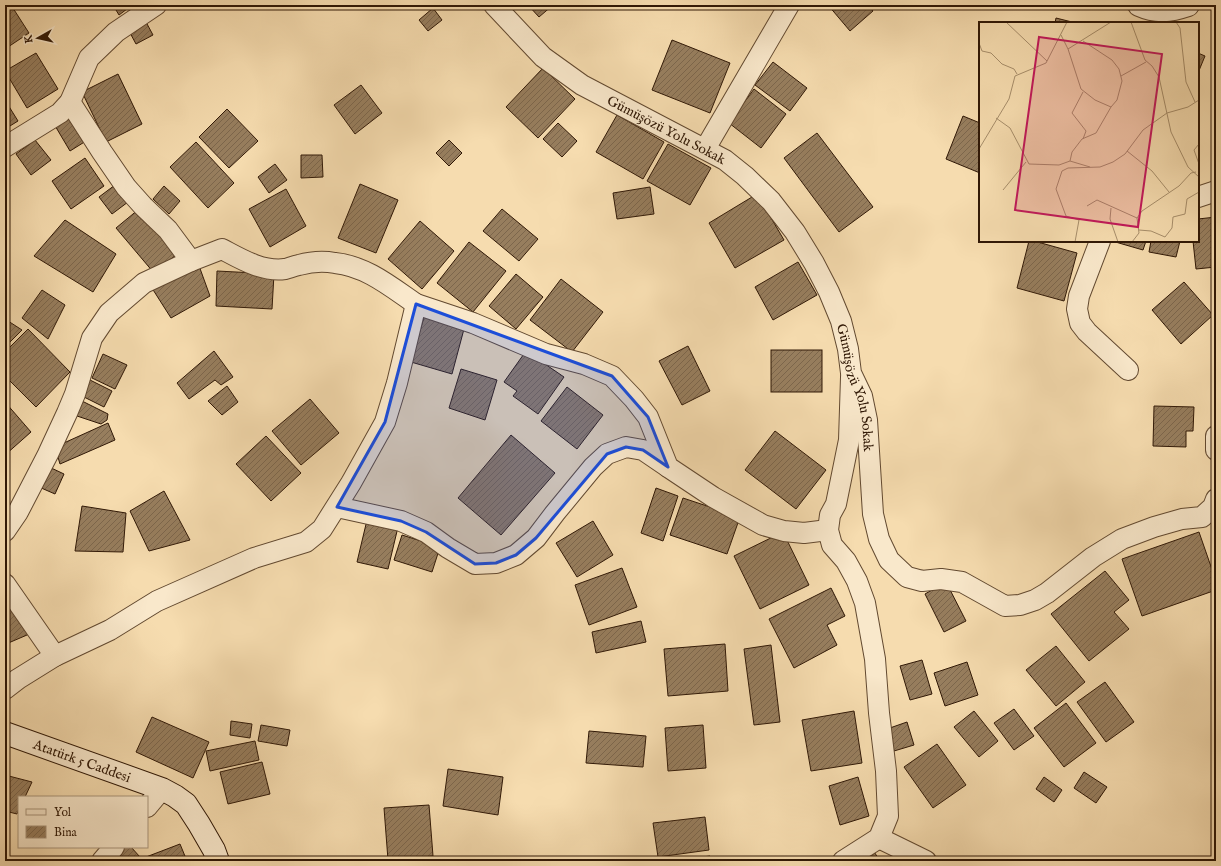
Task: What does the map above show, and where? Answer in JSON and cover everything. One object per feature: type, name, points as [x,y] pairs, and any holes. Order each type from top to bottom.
[{"type":"main road","points":[[1151,13],[1188,5]]},
{"type":"main road","name":"Atatürk 5 Caddesi","points":[[5,733],[162,789],[175,796],[186,804],[214,850],[218,861]]},
{"type":"street","points":[[5,147],[60,113],[70,102],[89,58],[116,32],[156,5]]},
{"type":"street","name":"Gümüşözü Yolu Sokak","points":[[494,5],[543,57],[582,85],[725,160],[771,201],[795,232],[814,263],[829,292],[841,321],[848,349],[851,373],[862,396],[867,420],[873,514],[879,539],[889,560],[908,577],[922,581],[941,579],[962,582],[1005,606],[1020,605],[1035,600],[1047,593],[1093,557],[1122,539],[1154,526],[1202,516],[1213,507],[1216,499]]},
{"type":"street","points":[[704,149],[789,5]]},
{"type":"street","points":[[70,102],[126,187],[168,230],[191,261]]},
{"type":"street","points":[[1199,197],[1216,191]]},
{"type":"street","points":[[1100,242],[1079,296],[1077,309],[1080,323],[1087,332],[1128,370]]},
{"type":"street","points":[[5,530],[21,505],[48,454],[75,394],[92,338],[109,313],[144,284],[191,261],[222,249],[256,266],[273,270],[286,269],[300,264],[319,262],[336,263],[358,268],[375,276],[416,304],[473,323],[546,354],[584,364],[612,376],[634,399],[648,417],[668,467]]},
{"type":"street","points":[[5,689],[55,656],[110,630],[157,601],[254,558],[306,542],[322,528],[337,507],[385,422],[397,383],[416,304]]},
{"type":"street","points":[[843,861],[879,838],[888,816],[886,771],[879,713],[876,659],[865,603],[857,581],[846,561],[832,545],[828,530],[830,515],[836,504],[849,440],[851,373]]},
{"type":"street","points":[[1216,436],[1216,450]]},
{"type":"street","points":[[337,507],[401,521],[426,532],[448,548],[475,564],[496,563],[516,555],[536,538],[593,467],[607,454],[626,447],[643,450],[713,497],[763,525],[784,531],[804,533],[828,530]]},
{"type":"street","points":[[5,584],[55,656]]},
{"type":"street","points":[[148,806],[162,789]]},
{"type":"street","points":[[879,838],[926,861]]},
{"type":"street","points":[[102,861],[113,848]]},
{"type":"highlighted area","points":[[416,304],[612,376],[648,417],[668,467],[643,450],[626,447],[607,454],[536,538],[516,555],[496,563],[475,564],[426,532],[401,521],[337,507],[385,422]]},
{"type":"building","points":[[5,5],[11,5],[29,33],[5,49]]},
{"type":"building","points":[[113,5],[130,5],[131,6],[119,15]]},
{"type":"building","points":[[528,5],[553,5],[539,17]]},
{"type":"building","points":[[828,5],[868,5],[873,11],[850,31]]},
{"type":"building","points":[[433,8],[442,20],[428,31],[419,20]]},
{"type":"building","points":[[1056,18],[1072,22],[1055,22]]},
{"type":"building","points":[[146,22],[153,35],[136,44],[129,31]]},
{"type":"building","points":[[672,40],[730,63],[710,113],[652,90]]},
{"type":"building","points":[[36,53],[58,89],[27,108],[5,71]]},
{"type":"building","points":[[1199,53],[1205,56],[1199,71]]},
{"type":"building","points":[[773,62],[807,88],[790,111],[755,85]]},
{"type":"building","points":[[543,68],[575,99],[538,138],[506,107]]},
{"type":"building","points":[[118,74],[142,124],[106,142],[82,92]]},
{"type":"building","points":[[361,85],[382,113],[355,134],[334,105]]},
{"type":"building","points":[[754,89],[786,114],[761,148],[729,123]]},
{"type":"building","points":[[5,100],[18,121],[5,129]]},
{"type":"building","points":[[227,109],[258,141],[229,168],[199,137]]},
{"type":"building","points":[[70,115],[86,141],[70,151],[54,124]]},
{"type":"building","points":[[617,115],[664,142],[643,179],[596,152]]},
{"type":"building","points":[[963,116],[979,123],[979,173],[946,159]]},
{"type":"building","points":[[558,123],[577,141],[562,157],[543,139]]},
{"type":"building","points":[[817,133],[873,207],[839,232],[784,158]]},
{"type":"building","points":[[35,140],[51,160],[31,175],[16,154]]},
{"type":"building","points":[[449,140],[462,153],[449,166],[436,153]]},
{"type":"building","points":[[196,142],[234,183],[208,208],[170,167]]},
{"type":"building","points":[[668,144],[711,168],[690,205],[647,181]]},
{"type":"building","points":[[301,155],[322,155],[323,177],[301,178]]},
{"type":"building","points":[[85,158],[104,186],[71,209],[52,181]]},
{"type":"building","points":[[275,164],[287,180],[269,193],[258,177]]},
{"type":"building","points":[[360,184],[398,200],[376,253],[338,238]]},
{"type":"building","points":[[115,185],[128,202],[112,214],[99,197]]},
{"type":"building","points":[[164,186],[180,201],[169,214],[153,199]]},
{"type":"building","points":[[650,187],[654,214],[617,219],[613,193]]},
{"type":"building","points":[[286,189],[306,226],[270,247],[249,209]]},
{"type":"building","points":[[757,194],[784,240],[735,268],[709,223]]},
{"type":"building","points":[[139,209],[177,254],[154,273],[116,228]]},
{"type":"building","points":[[502,209],[538,239],[519,261],[483,231]]},
{"type":"building","points":[[1216,217],[1216,267],[1196,269],[1193,242],[1199,242],[1199,219]]},
{"type":"building","points":[[65,220],[116,254],[93,292],[34,256]]},
{"type":"building","points":[[420,221],[454,251],[422,289],[388,259]]},
{"type":"building","points":[[469,242],[506,271],[473,312],[437,283]]},
{"type":"building","points":[[1029,242],[1038,242],[1077,253],[1064,301],[1017,288]]},
{"type":"building","points":[[1115,242],[1146,242],[1143,250]]},
{"type":"building","points":[[1151,242],[1180,242],[1176,257],[1149,252]]},
{"type":"building","points":[[798,262],[817,295],[773,320],[755,287]]},
{"type":"building","points":[[198,263],[210,296],[171,318],[150,285]]},
{"type":"building","points":[[217,271],[274,274],[272,309],[216,306]]},
{"type":"building","points":[[516,274],[543,297],[516,329],[489,306]]},
{"type":"building","points":[[1213,278],[1216,278],[1216,298],[1215,298]]},
{"type":"building","points":[[561,279],[603,312],[572,352],[530,320]]},
{"type":"building","points":[[1184,282],[1213,315],[1181,344],[1152,310]]},
{"type":"building","points":[[42,290],[65,305],[48,339],[22,318]]},
{"type":"building","points":[[424,317],[464,329],[452,374],[411,362]]},
{"type":"building","points":[[5,319],[22,330],[5,347]]},
{"type":"building","points":[[28,329],[70,372],[36,407],[5,376],[5,352]]},
{"type":"building","points":[[688,346],[710,391],[682,405],[659,361]]},
{"type":"building","points":[[771,350],[822,350],[822,392],[771,392]]},
{"type":"building","points":[[214,351],[233,377],[221,385],[215,380],[189,399],[177,383]]},
{"type":"building","points":[[526,351],[564,377],[538,414],[513,396],[517,391],[504,382]]},
{"type":"building","points":[[103,354],[127,365],[115,389],[92,378]]},
{"type":"building","points":[[461,369],[497,380],[485,420],[449,408]]},
{"type":"building","points":[[88,379],[112,391],[104,407],[80,395]]},
{"type":"building","points":[[227,386],[238,402],[222,415],[208,401]]},
{"type":"building","points":[[567,387],[603,415],[577,449],[541,421]]},
{"type":"building","points":[[310,399],[339,433],[301,465],[272,431]]},
{"type":"building","points":[[80,400],[108,414],[107,420],[101,424],[71,414]]},
{"type":"building","points":[[5,402],[31,432],[5,455]]},
{"type":"building","points":[[1154,406],[1194,407],[1193,431],[1186,431],[1186,447],[1153,446]]},
{"type":"building","points":[[108,423],[115,440],[60,464],[55,447]]},
{"type":"building","points":[[775,431],[826,470],[796,509],[745,470]]},
{"type":"building","points":[[511,435],[555,473],[501,535],[458,498]]},
{"type":"building","points":[[266,436],[301,473],[271,501],[236,464]]},
{"type":"building","points":[[47,466],[64,474],[55,494],[39,487]]},
{"type":"building","points":[[656,488],[678,496],[663,541],[641,533]]},
{"type":"building","points":[[164,491],[190,540],[149,551],[130,511]]},
{"type":"building","points":[[683,498],[740,517],[727,554],[670,535]]},
{"type":"building","points":[[82,506],[126,513],[123,552],[75,551]]},
{"type":"building","points":[[367,520],[398,527],[388,569],[357,562]]},
{"type":"building","points":[[593,521],[613,555],[577,577],[556,543]]},
{"type":"building","points":[[783,532],[809,585],[760,609],[734,556]]},
{"type":"building","points":[[1199,532],[1216,581],[1216,590],[1142,616],[1122,559]]},
{"type":"building","points":[[402,535],[440,547],[432,572],[394,560]]},
{"type":"building","points":[[622,568],[637,607],[589,625],[575,585]]},
{"type":"building","points":[[1105,571],[1129,600],[1114,612],[1129,629],[1089,661],[1051,614]]},
{"type":"building","points":[[946,582],[966,621],[944,632],[925,594]]},
{"type":"building","points":[[831,588],[845,616],[827,625],[837,645],[794,668],[769,619]]},
{"type":"building","points":[[5,590],[34,632],[6,644],[5,643]]},
{"type":"building","points":[[641,621],[646,642],[596,653],[592,632]]},
{"type":"building","points":[[725,644],[728,691],[668,696],[664,649]]},
{"type":"building","points":[[771,645],[780,722],[754,725],[744,649]]},
{"type":"building","points":[[1056,646],[1085,682],[1056,706],[1026,670]]},
{"type":"building","points":[[922,660],[932,694],[910,700],[900,666]]},
{"type":"building","points":[[967,662],[978,695],[945,706],[934,673]]},
{"type":"building","points":[[1105,682],[1134,722],[1106,742],[1077,702]]},
{"type":"building","points":[[1066,703],[1096,743],[1064,767],[1034,728]]},
{"type":"building","points":[[1014,709],[1034,736],[1014,750],[994,723]]},
{"type":"building","points":[[854,711],[862,763],[811,771],[802,720]]},
{"type":"building","points":[[974,711],[998,741],[979,757],[954,727]]},
{"type":"building","points":[[152,717],[209,742],[193,778],[136,752]]},
{"type":"building","points":[[231,721],[252,724],[250,738],[230,735]]},
{"type":"building","points":[[907,722],[914,745],[894,751],[887,729]]},
{"type":"building","points":[[261,725],[290,730],[287,746],[258,741]]},
{"type":"building","points":[[703,725],[706,768],[668,771],[665,728]]},
{"type":"building","points":[[589,731],[646,736],[643,767],[586,763]]},
{"type":"building","points":[[255,741],[259,760],[210,771],[206,751]]},
{"type":"building","points":[[937,744],[966,785],[933,808],[904,767]]},
{"type":"building","points":[[262,762],[270,794],[228,804],[220,772]]},
{"type":"building","points":[[448,769],[503,777],[498,815],[443,806]]},
{"type":"building","points":[[1084,772],[1107,787],[1096,803],[1074,788]]},
{"type":"building","points":[[5,775],[32,782],[25,796],[18,796],[17,814],[5,811]]},
{"type":"building","points":[[858,777],[869,816],[840,825],[829,786]]},
{"type":"building","points":[[1044,777],[1062,790],[1054,802],[1036,789]]},
{"type":"building","points":[[429,805],[433,856],[388,860],[384,808]]},
{"type":"building","points":[[705,817],[709,850],[658,857],[653,823]]},
{"type":"building","points":[[180,844],[187,861],[148,861],[146,857]]},
{"type":"building","points":[[871,847],[880,861],[850,861]]},
{"type":"building","points":[[121,848],[132,848],[140,857],[136,861],[111,861]]},
{"type":"building","points":[[710,856],[710,861],[670,861]]}]
